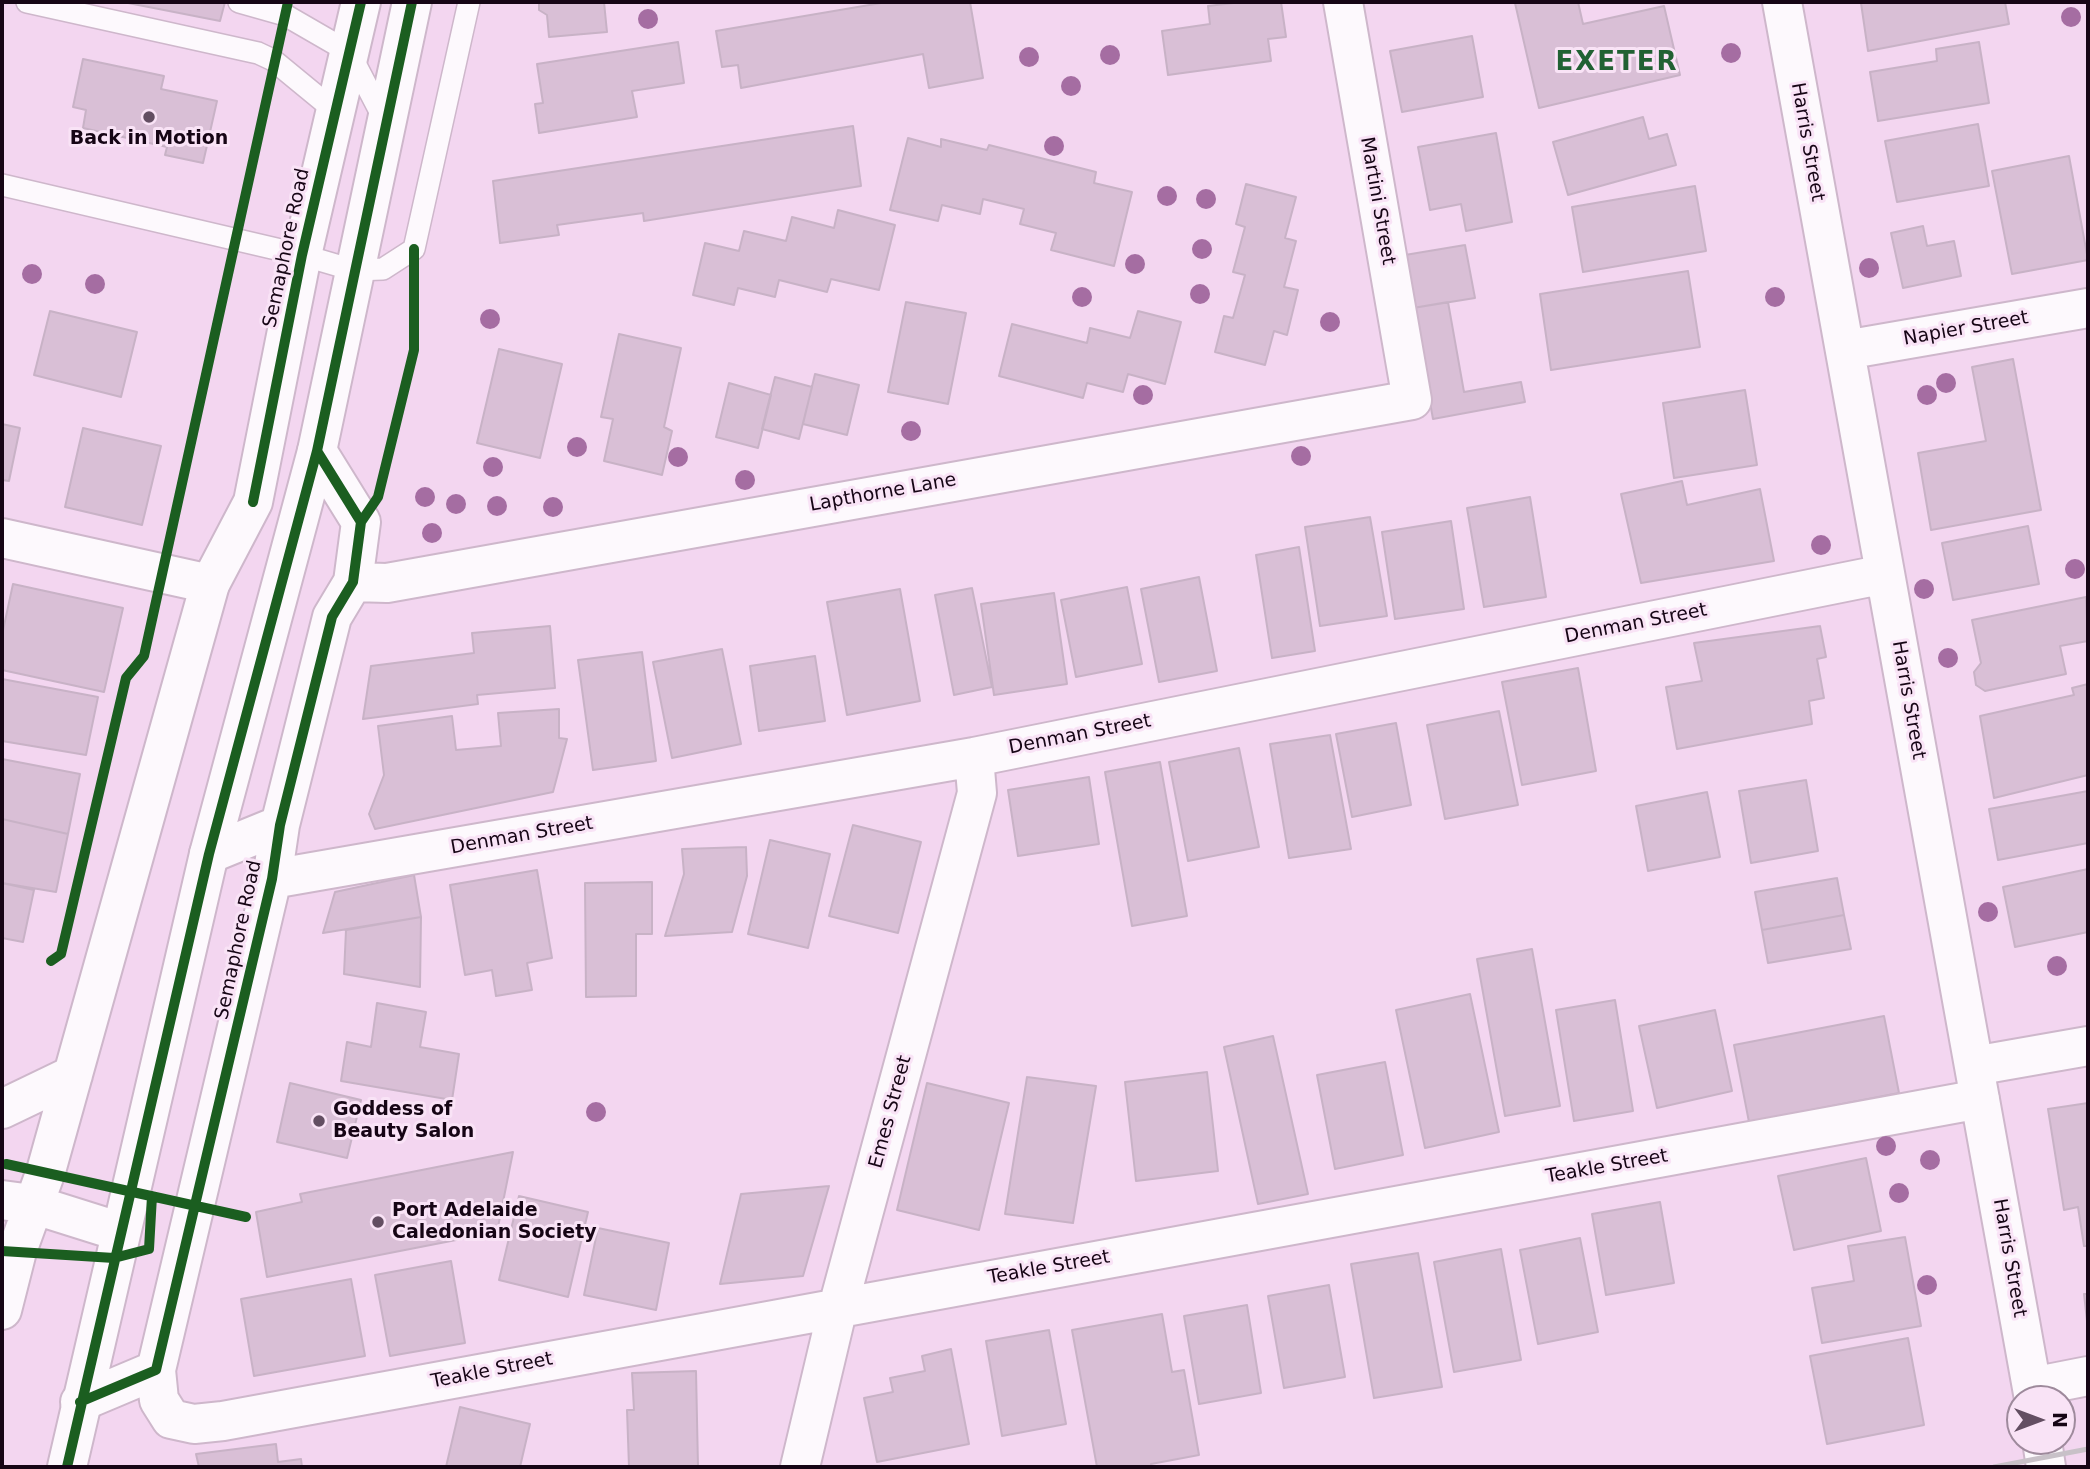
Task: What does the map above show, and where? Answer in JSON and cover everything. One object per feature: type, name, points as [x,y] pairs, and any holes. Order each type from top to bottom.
[{"type":"street","name":"Semaphore Road","points":[[2,1310],[14,1218],[46,1171],[210,584],[253,502],[302,255],[361,2]]},
{"type":"street","points":[[67,1467],[209,854],[317,451],[353,270],[412,2]]},
{"type":"street","name":"Martini Street","points":[[1343,2],[1412,400]]},
{"type":"street","name":"Harris Street","points":[[1782,2],[2032,1385]]},
{"type":"street","name":"Napier Street","points":[[1845,350],[2088,308]]},
{"type":"street","name":"Lapthorne Lane","points":[[353,582],[387,583],[1412,400]]},
{"type":"street","name":"Semaphore Road","points":[[156,1370],[272,879],[281,825],[332,617],[353,582],[361,522],[317,451]]},
{"type":"street","points":[[2,538],[210,584]]},
{"type":"street","name":"Denman Street","points":[[272,879],[974,757],[1885,574]]},
{"type":"street","name":"Emes Street","points":[[800,1467],[838,1307],[977,793],[974,757]]},
{"type":"street","name":"Semaphore Road","points":[[209,854],[281,825]]},
{"type":"street","name":"Teakle Street","points":[[156,1370],[159,1400],[172,1419],[194,1424],[838,1307],[1977,1083],[2088,1046]]},
{"type":"street","points":[[2,1109],[73,1075]]},
{"type":"street","points":[[14,1218],[121,1232]]},
{"type":"street","points":[[80,1402],[156,1370]]},
{"type":"street","points":[[2059,1385],[2088,1376]]},
{"type":"lane","points":[[27,2],[258,53],[273,60],[335,111]]},
{"type":"lane","points":[[239,2],[285,15],[349,52],[385,121]]},
{"type":"lane","points":[[2,185],[302,255],[353,270],[383,269],[414,249],[469,2]]},
{"type":"building","points":[[123,2],[225,2],[220,21]]},
{"type":"building","points":[[539,2],[604,2],[607,32],[549,37],[547,15],[539,10]]},
{"type":"building","points":[[887,2],[970,2],[983,78],[929,88],[923,54],[741,88],[738,65],[722,67],[716,31]]},
{"type":"building","points":[[1242,2],[1281,2],[1286,37],[1268,39],[1271,61],[1168,75],[1162,31],[1210,24],[1208,6]]},
{"type":"building","points":[[1578,2],[1583,24],[1664,6],[1680,75],[1539,108],[1515,3]]},
{"type":"building","points":[[2005,2],[2009,24],[1868,51],[1861,3]]},
{"type":"building","points":[[1472,36],[1483,97],[1402,112],[1390,51]]},
{"type":"building","points":[[678,42],[684,83],[632,91],[637,117],[539,133],[535,104],[543,103],[537,64]]},
{"type":"building","points":[[1979,42],[1989,103],[1878,121],[1870,72],[1937,61],[1936,49]]},
{"type":"building","name":"Back in Motion","points":[[83,59],[164,76],[161,89],[217,101],[203,163],[165,155],[167,147],[83,128],[86,110],[73,107]]},
{"type":"building","points":[[1643,117],[1649,139],[1667,134],[1676,165],[1568,195],[1553,142]]},
{"type":"building","points":[[1978,124],[1989,186],[1897,202],[1885,141]]},
{"type":"building","points":[[853,126],[861,186],[644,221],[643,213],[557,225],[559,235],[500,243],[493,181]]},
{"type":"building","points":[[1496,133],[1512,222],[1466,231],[1461,204],[1430,210],[1418,147]]},
{"type":"building","points":[[908,138],[941,147],[941,139],[987,150],[989,145],[1096,172],[1094,183],[1132,192],[1114,266],[1051,250],[1056,233],[1020,224],[1024,209],[983,199],[980,214],[942,205],[938,221],[890,210]]},
{"type":"building","points":[[2069,156],[2088,260],[2012,274],[1992,171]]},
{"type":"building","points":[[1246,184],[1296,197],[1285,238],[1296,241],[1284,287],[1298,290],[1287,335],[1274,331],[1265,365],[1215,352],[1224,316],[1233,318],[1245,275],[1233,272],[1245,227],[1236,224]]},
{"type":"building","points":[[1695,186],[1706,251],[1583,272],[1572,207]]},
{"type":"building","points":[[838,210],[895,225],[879,290],[831,279],[827,292],[779,280],[775,297],[738,288],[734,305],[693,295],[705,243],[739,251],[744,231],[786,241],[792,217],[834,228]]},
{"type":"building","points":[[1923,226],[1927,246],[1954,241],[1961,276],[1903,288],[1891,233]]},
{"type":"building","points":[[1465,245],[1475,298],[1413,308],[1405,255]]},
{"type":"building","points":[[1688,271],[1700,347],[1551,370],[1540,294]]},
{"type":"building","points":[[906,302],[966,313],[948,404],[888,392]]},
{"type":"building","points":[[1448,302],[1464,392],[1521,382],[1525,402],[1433,419],[1413,308]]},
{"type":"building","points":[[50,311],[137,332],[121,397],[34,375]]},
{"type":"building","points":[[1138,311],[1181,322],[1165,384],[1128,374],[1123,392],[1087,383],[1083,398],[999,376],[1012,324],[1087,343],[1090,328],[1130,338]]},
{"type":"building","points":[[619,334],[681,348],[664,427],[672,431],[662,475],[604,461],[613,419],[601,417]]},
{"type":"building","points":[[499,349],[562,364],[540,458],[477,443]]},
{"type":"building","points":[[2013,359],[2041,510],[1931,530],[1918,453],[1986,441],[1972,367]]},
{"type":"building","points":[[815,374],[859,385],[847,435],[803,424]]},
{"type":"building","points":[[775,377],[812,387],[799,439],[762,429]]},
{"type":"building","points":[[729,383],[771,395],[758,448],[716,437]]},
{"type":"building","points":[[1745,390],[1757,465],[1674,478],[1663,403]]},
{"type":"building","points":[[2,424],[20,428],[9,481],[2,480]]},
{"type":"building","points":[[83,428],[161,446],[142,525],[65,507]]},
{"type":"building","points":[[1682,481],[1687,505],[1760,489],[1774,561],[1641,583],[1621,494]]},
{"type":"building","points":[[1530,497],[1546,597],[1484,607],[1467,508]]},
{"type":"building","points":[[1370,517],[1387,616],[1320,626],[1305,527]]},
{"type":"building","points":[[1451,521],[1464,609],[1395,619],[1382,532]]},
{"type":"building","points":[[2028,526],[2039,584],[1953,600],[1942,543]]},
{"type":"building","points":[[1299,547],[1315,651],[1272,658],[1256,555]]},
{"type":"building","points":[[1199,577],[1217,671],[1159,682],[1141,589]]},
{"type":"building","points":[[13,584],[123,608],[104,692],[2,670],[2,635]]},
{"type":"building","points":[[1127,587],[1142,664],[1076,677],[1061,600]]},
{"type":"building","points":[[972,588],[992,687],[954,695],[935,595]]},
{"type":"building","points":[[900,589],[920,701],[847,715],[827,602]]},
{"type":"building","points":[[1054,593],[1067,684],[994,695],[981,604]]},
{"type":"building","points":[[2086,597],[2088,641],[2060,646],[2066,674],[1985,691],[1976,685],[1974,672],[1981,663],[1972,620]]},
{"type":"building","points":[[550,626],[555,688],[477,695],[478,704],[363,719],[371,666],[474,653],[472,633]]},
{"type":"building","points":[[1820,626],[1826,657],[1817,659],[1824,698],[1809,701],[1812,724],[1677,749],[1666,687],[1702,681],[1694,643]]},
{"type":"building","points":[[722,649],[741,744],[672,758],[653,662]]},
{"type":"building","points":[[642,652],[656,761],[593,770],[578,660]]},
{"type":"building","points":[[815,656],[825,721],[759,731],[750,666]]},
{"type":"building","points":[[1578,668],[1596,771],[1522,785],[1502,682]]},
{"type":"building","points":[[2,679],[98,697],[86,755],[2,741]]},
{"type":"building","points":[[2088,684],[2088,775],[1994,798],[1980,716],[2074,695],[2072,688]]},
{"type":"building","points":[[559,709],[559,738],[567,739],[553,792],[375,829],[369,814],[384,775],[378,726],[452,716],[456,750],[501,746],[498,713]]},
{"type":"building","points":[[1499,711],[1518,805],[1445,819],[1427,725]]},
{"type":"building","points":[[1396,723],[1411,805],[1352,817],[1336,734]]},
{"type":"building","points":[[1330,735],[1351,849],[1289,858],[1270,744]]},
{"type":"building","points":[[1239,748],[1259,847],[1188,861],[1169,762]]},
{"type":"building","points":[[2,759],[80,774],[68,834],[2,819]]},
{"type":"building","points":[[1160,762],[1187,916],[1132,926],[1105,772]]},
{"type":"building","points":[[1089,777],[1099,844],[1018,856],[1008,790]]},
{"type":"building","points":[[1806,780],[1818,851],[1751,863],[1739,791]]},
{"type":"building","points":[[2088,791],[2088,843],[1998,860],[1989,809]]},
{"type":"building","points":[[1707,792],[1720,857],[1648,871],[1636,806]]},
{"type":"building","points":[[2,819],[68,834],[56,892],[2,883]]},
{"type":"building","points":[[853,825],[921,842],[898,933],[829,916]]},
{"type":"building","points":[[770,840],[830,854],[808,948],[748,934]]},
{"type":"building","points":[[746,847],[747,876],[732,932],[665,936],[684,874],[682,849]]},
{"type":"building","points":[[2088,869],[2088,932],[2015,947],[2003,887]]},
{"type":"building","points":[[537,870],[552,958],[527,963],[532,990],[496,996],[492,970],[465,975],[450,885]]},
{"type":"building","points":[[414,875],[421,917],[323,933],[335,892]]},
{"type":"building","points":[[1837,878],[1844,915],[1762,930],[1755,892]]},
{"type":"building","points":[[652,882],[652,934],[636,934],[636,996],[586,997],[585,883]]},
{"type":"building","points":[[2,883],[34,890],[23,942],[2,938]]},
{"type":"building","points":[[1844,915],[1851,949],[1768,963],[1762,930]]},
{"type":"building","points":[[421,917],[420,987],[344,974],[346,930]]},
{"type":"building","points":[[1532,949],[1560,1106],[1505,1116],[1477,959]]},
{"type":"building","points":[[1470,994],[1499,1132],[1425,1148],[1396,1010]]},
{"type":"building","points":[[1615,1000],[1633,1111],[1574,1121],[1556,1010]]},
{"type":"building","points":[[377,1003],[426,1012],[420,1047],[459,1054],[452,1100],[341,1081],[347,1042],[371,1047]]},
{"type":"building","points":[[1715,1010],[1732,1091],[1657,1108],[1639,1026]]},
{"type":"building","points":[[1884,1016],[1899,1093],[1749,1122],[1734,1045]]},
{"type":"building","points":[[1273,1036],[1308,1194],[1258,1204],[1224,1047]]},
{"type":"building","points":[[1385,1062],[1403,1155],[1335,1169],[1317,1075]]},
{"type":"building","points":[[1207,1072],[1218,1171],[1136,1181],[1125,1082]]},
{"type":"building","points":[[1027,1077],[1096,1086],[1073,1223],[1005,1214]]},
{"type":"building","name":"Goddess of Beauty Salon","points":[[290,1083],[361,1100],[347,1158],[277,1142]]},
{"type":"building","points":[[927,1083],[1009,1103],[979,1230],[897,1210]]},
{"type":"building","points":[[2088,1103],[2088,1246],[2084,1246],[2078,1207],[2064,1210],[2048,1109]]},
{"type":"building","name":"Port Adelaide Caledonian Society","points":[[513,1152],[497,1232],[267,1277],[256,1212],[302,1202],[300,1194]]},
{"type":"building","points":[[1866,1158],[1881,1231],[1794,1250],[1778,1176]]},
{"type":"building","points":[[829,1186],[803,1276],[720,1284],[741,1194]]},
{"type":"building","points":[[519,1196],[588,1212],[568,1297],[499,1280]]},
{"type":"building","points":[[1660,1202],[1674,1283],[1606,1295],[1592,1214]]},
{"type":"building","points":[[598,1228],[669,1243],[656,1310],[584,1295]]},
{"type":"building","points":[[1905,1237],[1921,1326],[1822,1343],[1812,1288],[1854,1281],[1848,1246]]},
{"type":"building","points":[[1580,1238],[1598,1332],[1538,1344],[1520,1250]]},
{"type":"building","points":[[1501,1249],[1521,1360],[1454,1372],[1434,1262]]},
{"type":"building","points":[[1418,1253],[1442,1387],[1374,1398],[1351,1264]]},
{"type":"building","points":[[451,1261],[465,1343],[390,1356],[375,1275]]},
{"type":"building","points":[[351,1279],[365,1356],[254,1376],[241,1299]]},
{"type":"building","points":[[1329,1285],[1345,1377],[1284,1388],[1268,1296]]},
{"type":"building","points":[[2084,1294],[2088,1294],[2088,1330]]},
{"type":"building","points":[[1247,1305],[1261,1393],[1199,1404],[1184,1316]]},
{"type":"building","points":[[1162,1314],[1172,1372],[1184,1370],[1199,1455],[1151,1464],[1152,1467],[1097,1467],[1072,1330]]},
{"type":"building","points":[[1049,1330],[1066,1424],[1002,1436],[986,1341]]},
{"type":"building","points":[[1908,1338],[1924,1425],[1827,1444],[1810,1356]]},
{"type":"building","points":[[951,1349],[969,1444],[877,1462],[864,1398],[893,1392],[890,1378],[925,1371],[922,1356]]},
{"type":"building","points":[[696,1371],[698,1467],[629,1467],[627,1410],[634,1410],[632,1373]]},
{"type":"building","points":[[460,1407],[530,1424],[520,1467],[446,1467]]},
{"type":"building","points":[[276,1444],[278,1462],[301,1459],[302,1467],[199,1467],[196,1454]]},
{"type":"railway","points":[[1994,1467],[2088,1449]]},
{"type":"cycle path","points":[[51,961],[61,954],[126,678],[144,656],[288,2]]},
{"type":"cycle path","points":[[253,502],[302,255],[361,2]]},
{"type":"cycle path","points":[[67,1467],[209,854],[317,451],[412,2]]},
{"type":"cycle path","points":[[361,522],[378,497],[414,350],[414,249]]},
{"type":"cycle path","points":[[80,1402],[156,1370],[272,879],[280,825],[332,617],[353,582],[361,522],[317,451]]},
{"type":"cycle path","points":[[6,1164],[246,1217]]},
{"type":"cycle path","points":[[2,1251],[114,1258],[149,1249],[152,1196]]},
{"type":"place","name":"Back in Motion","points":[[149,117]]},
{"type":"place","name":"Goddess of Beauty Salon","points":[[319,1121]]},
{"type":"place","name":"Port Adelaide Caledonian Society","points":[[378,1222]]},
{"type":"district","name":"EXETER","points":[[1617,63]]}]
